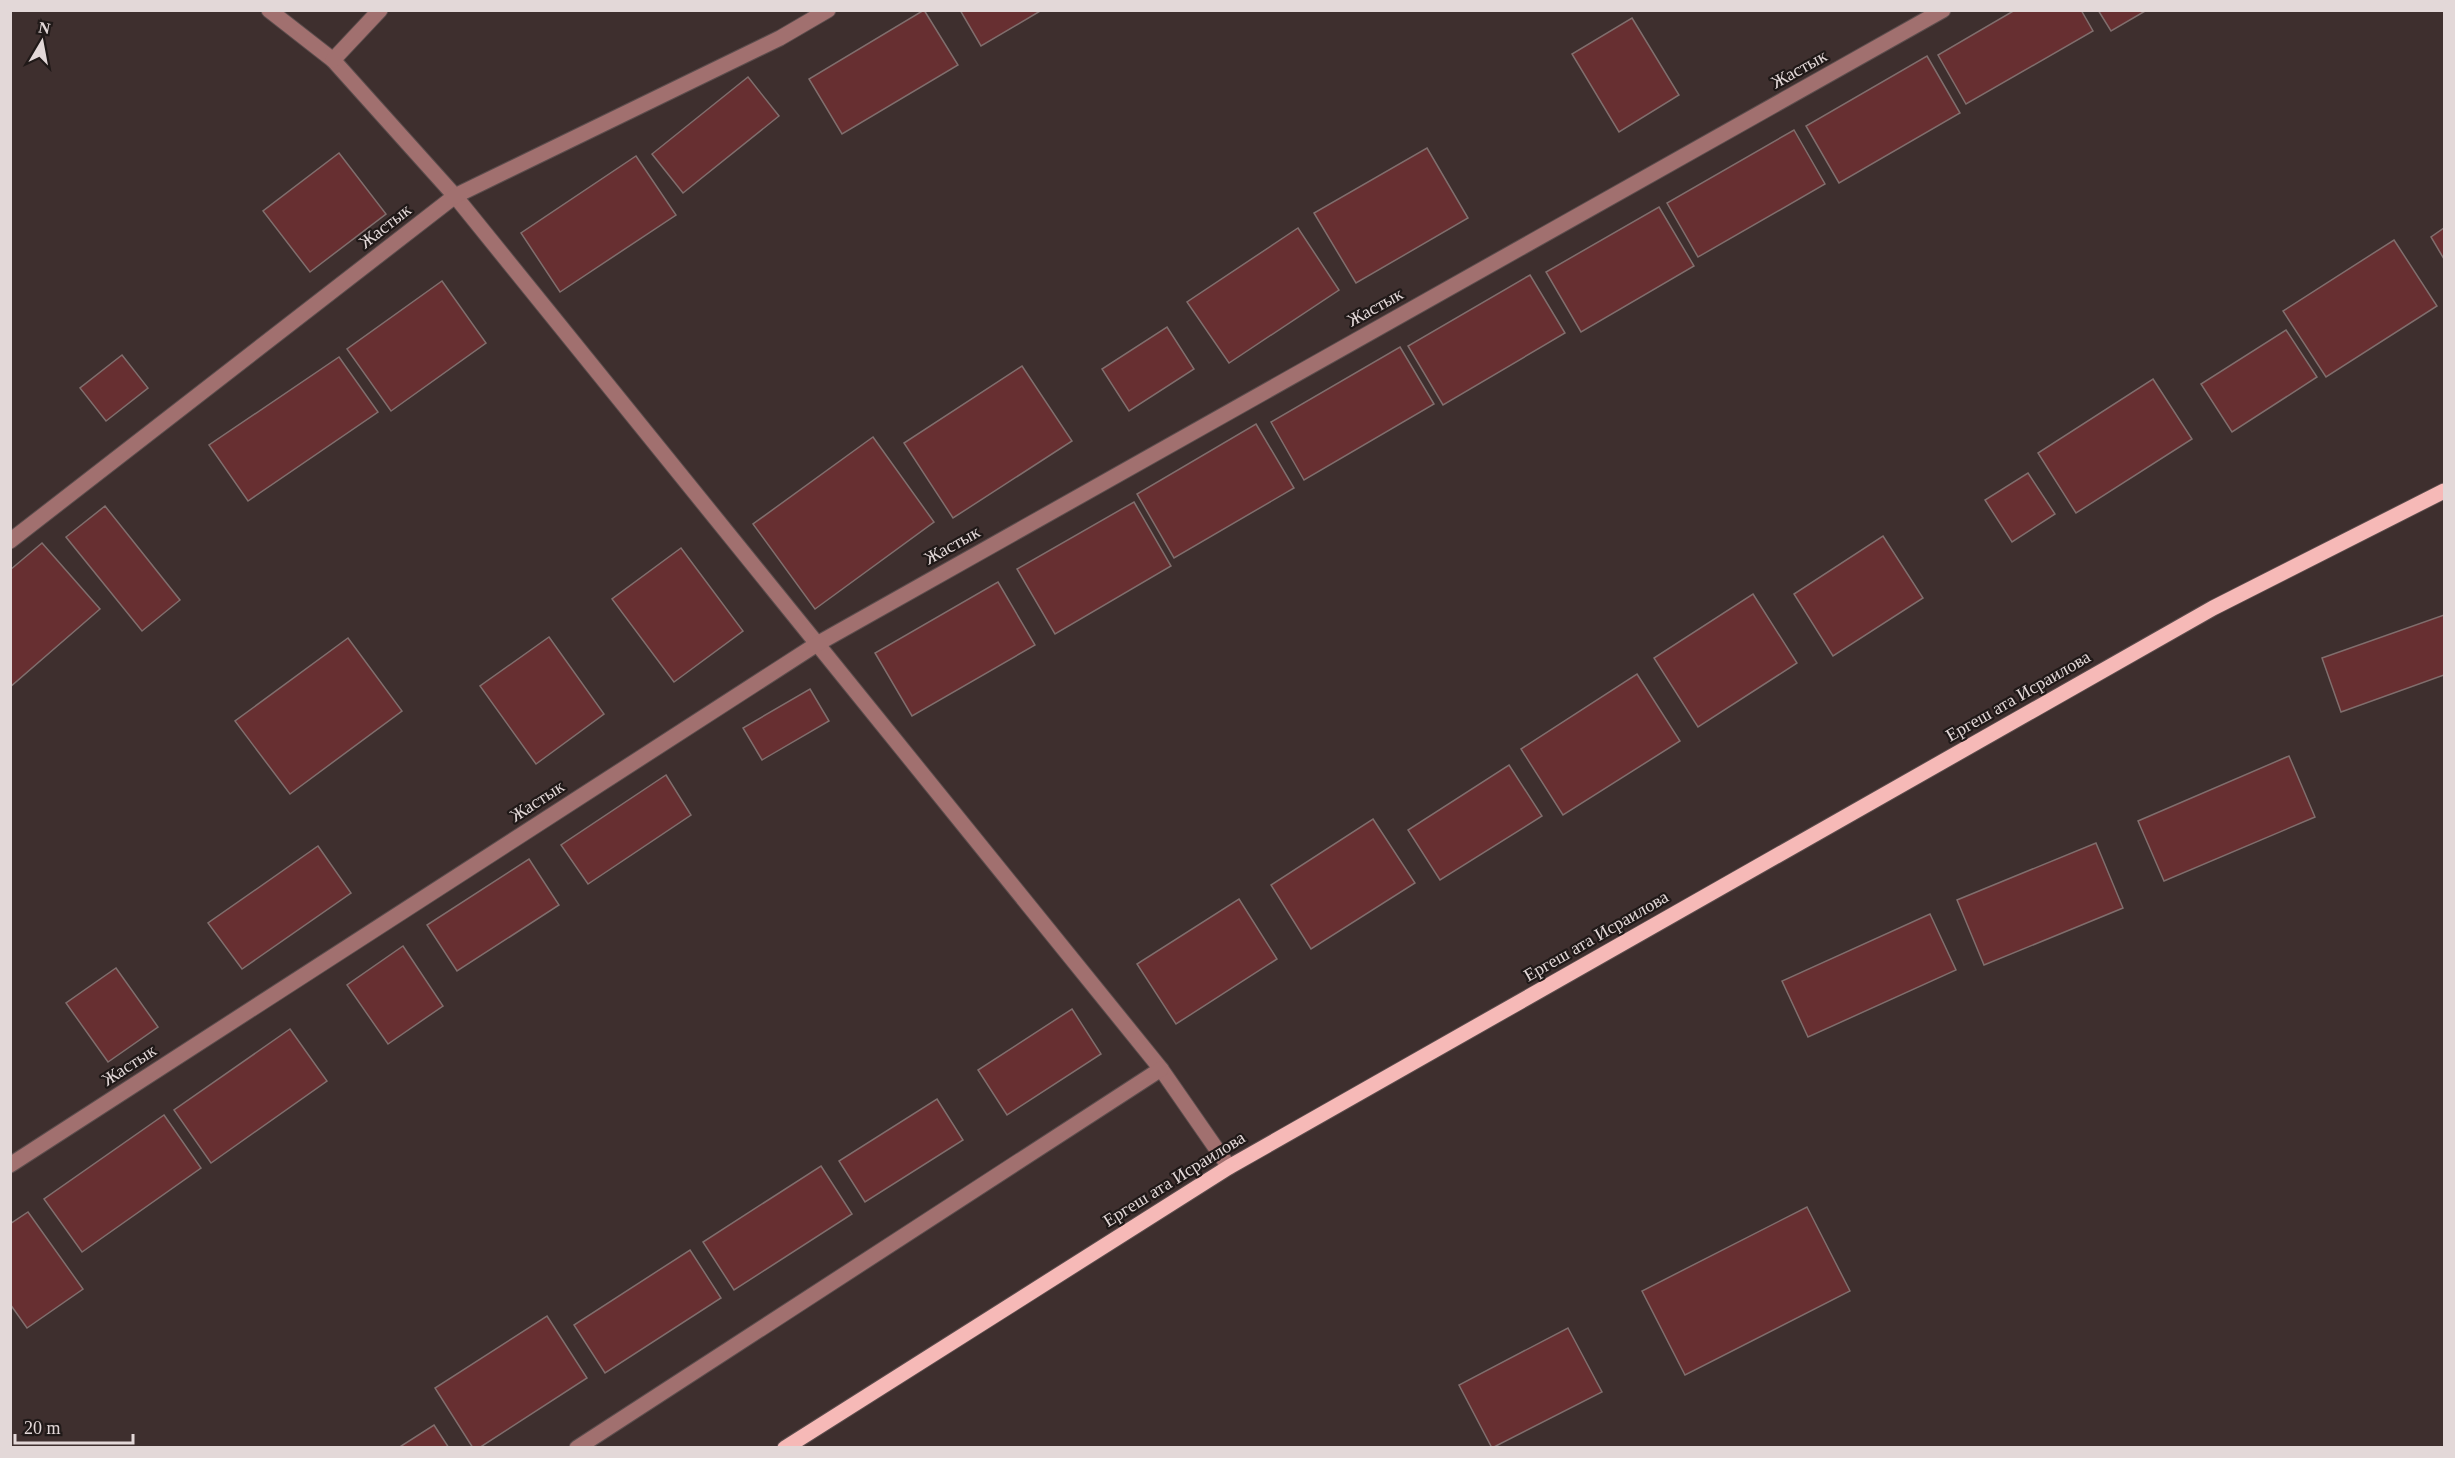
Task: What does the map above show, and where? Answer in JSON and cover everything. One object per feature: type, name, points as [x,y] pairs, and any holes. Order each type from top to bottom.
[{"type":"main road","name":"Ергеш ата Исраилова","points":[[785,1448],[1229,1167],[2213,608],[2445,491]]},
{"type":"street","points":[[269,10],[333,60],[455,196],[1161,1069],[1229,1167]]},
{"type":"street","points":[[333,60],[380,10]]},
{"type":"street","name":"Жастык","points":[[10,541],[455,196],[780,38],[828,10]]},
{"type":"street","name":"Жастык","points":[[10,1165],[817,644],[1943,10]]},
{"type":"street","points":[[577,1448],[1161,1069]]},
{"type":"building","points":[[924,10],[958,65],[842,134],[809,79]]},
{"type":"building","points":[[960,10],[1042,10],[981,46]]},
{"type":"building","points":[[2015,10],[2081,10],[2093,31],[1966,104],[1938,55]]},
{"type":"building","points":[[2098,10],[2147,10],[2111,31]]},
{"type":"building","points":[[1632,18],[1679,95],[1619,132],[1572,54]]},
{"type":"building","points":[[1927,56],[1960,113],[1839,183],[1806,126]]},
{"type":"building","points":[[748,77],[779,116],[683,193],[652,154]]},
{"type":"building","points":[[1794,130],[1825,184],[1698,257],[1667,203]]},
{"type":"building","points":[[1427,148],[1468,218],[1356,283],[1314,213]]},
{"type":"building","points":[[339,153],[386,214],[310,272],[263,211]]},
{"type":"building","points":[[636,156],[676,215],[560,292],[521,233]]},
{"type":"building","points":[[1659,207],[1694,266],[1581,332],[1546,272]]},
{"type":"building","points":[[1298,228],[1339,290],[1229,363],[1187,302]]},
{"type":"building","points":[[2444,228],[2444,259],[2431,237]]},
{"type":"building","points":[[2394,240],[2437,306],[2326,377],[2283,311]]},
{"type":"building","points":[[1530,275],[1565,333],[1443,405],[1408,346]]},
{"type":"building","points":[[442,281],[486,343],[391,411],[347,349]]},
{"type":"building","points":[[1167,327],[1194,369],[1129,411],[1102,369]]},
{"type":"building","points":[[2286,330],[2317,377],[2232,432],[2201,384]]},
{"type":"building","points":[[1400,347],[1434,404],[1304,480],[1271,422]]},
{"type":"building","points":[[122,355],[148,388],[106,421],[80,388]]},
{"type":"building","points":[[339,357],[378,412],[248,501],[209,445]]},
{"type":"building","points":[[1022,366],[1072,441],[953,518],[904,443]]},
{"type":"building","points":[[2153,379],[2192,439],[2076,513],[2038,453]]},
{"type":"building","points":[[1256,424],[1294,488],[1174,558],[1137,494]]},
{"type":"building","points":[[873,437],[934,522],[815,609],[753,524]]},
{"type":"building","points":[[2028,473],[2055,514],[2012,542],[1985,500]]},
{"type":"building","points":[[1134,502],[1171,566],[1055,634],[1017,569]]},
{"type":"building","points":[[105,506],[180,600],[142,631],[66,537]]},
{"type":"building","points":[[1883,536],[1923,598],[1833,656],[1794,594]]},
{"type":"building","points":[[42,543],[100,609],[10,687],[10,570]]},
{"type":"building","points":[[681,548],[743,631],[674,682],[612,599]]},
{"type":"building","points":[[998,582],[1035,645],[912,716],[875,653]]},
{"type":"building","points":[[1753,594],[1797,663],[1698,727],[1654,658]]},
{"type":"building","points":[[2444,615],[2444,675],[2341,712],[2322,658]]},
{"type":"building","points":[[549,637],[604,714],[536,764],[480,686]]},
{"type":"building","points":[[348,638],[402,711],[290,794],[235,721]]},
{"type":"building","points":[[1637,674],[1680,741],[1563,815],[1521,749]]},
{"type":"building","points":[[810,689],[829,721],[762,760],[743,728]]},
{"type":"building","points":[[2289,756],[2315,817],[2164,881],[2138,821]]},
{"type":"building","points":[[1509,765],[1542,816],[1440,880],[1408,830]]},
{"type":"building","points":[[666,775],[691,815],[588,884],[561,845]]},
{"type":"building","points":[[1373,819],[1415,883],[1311,949],[1271,885]]},
{"type":"building","points":[[2096,843],[2123,908],[1984,965],[1957,900]]},
{"type":"building","points":[[318,846],[351,893],[242,969],[208,923]]},
{"type":"building","points":[[529,859],[559,905],[457,971],[427,925]]},
{"type":"building","points":[[1239,899],[1277,959],[1176,1024],[1137,964]]},
{"type":"building","points":[[1930,914],[1956,970],[1808,1037],[1782,981]]},
{"type":"building","points":[[403,946],[443,1006],[388,1044],[347,985]]},
{"type":"building","points":[[116,968],[158,1027],[108,1062],[66,1003]]},
{"type":"building","points":[[1072,1009],[1101,1054],[1007,1115],[978,1070]]},
{"type":"building","points":[[290,1029],[327,1081],[211,1163],[174,1110]]},
{"type":"building","points":[[937,1099],[963,1140],[865,1202],[839,1161]]},
{"type":"building","points":[[164,1115],[201,1168],[82,1252],[44,1199]]},
{"type":"building","points":[[821,1166],[852,1214],[734,1290],[703,1242]]},
{"type":"building","points":[[1807,1207],[1850,1291],[1685,1375],[1642,1291]]},
{"type":"building","points":[[28,1212],[83,1289],[27,1328],[10,1304],[10,1224]]},
{"type":"building","points":[[690,1250],[721,1298],[605,1373],[574,1325]]},
{"type":"building","points":[[547,1316],[587,1378],[479,1448],[473,1448],[435,1388]]},
{"type":"building","points":[[1568,1328],[1602,1392],[1492,1448],[1459,1385]]},
{"type":"building","points":[[434,1425],[449,1448],[398,1448]]}]
